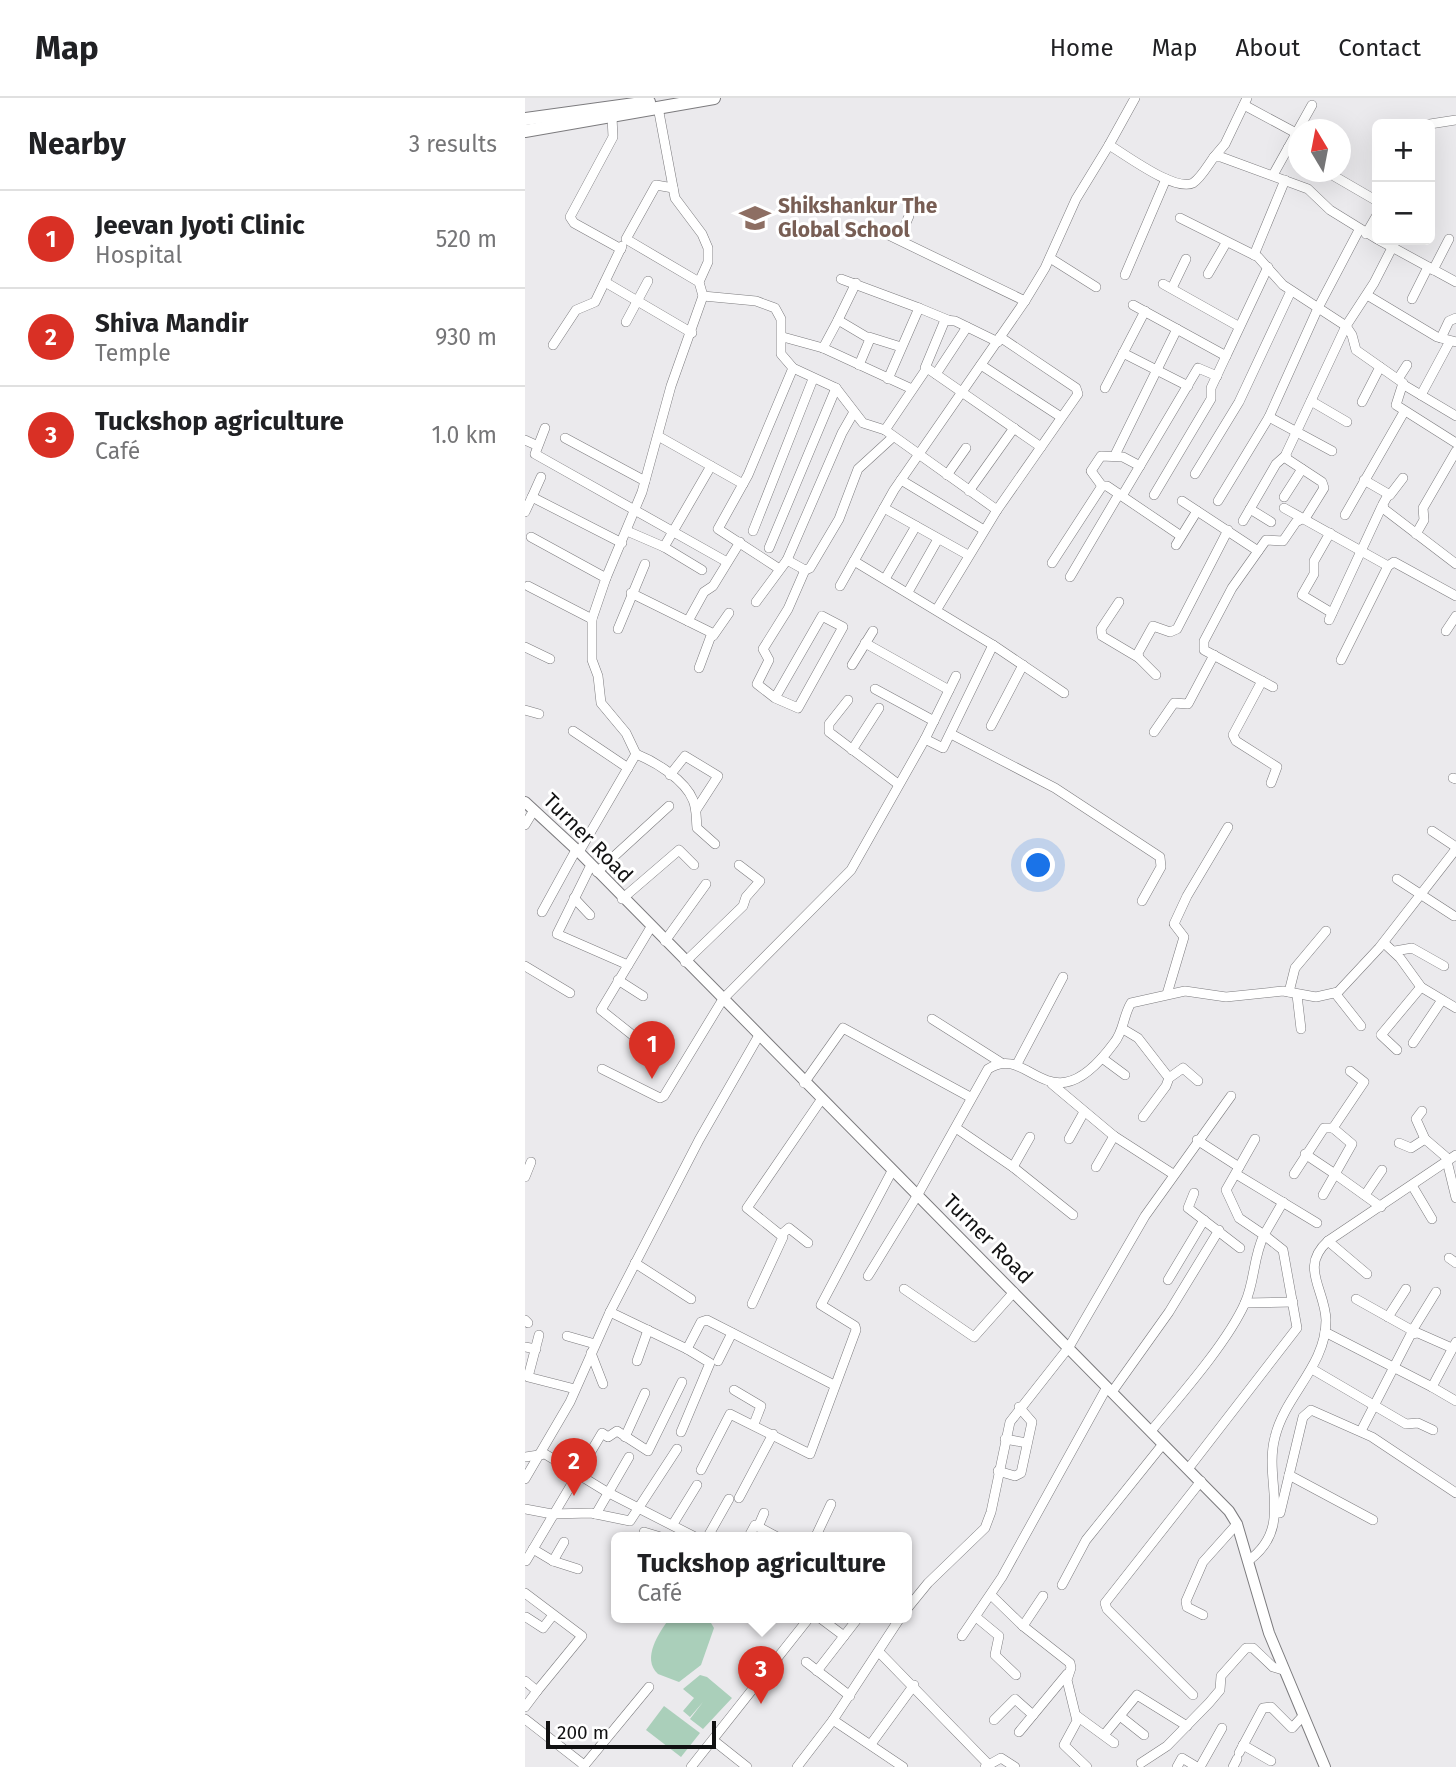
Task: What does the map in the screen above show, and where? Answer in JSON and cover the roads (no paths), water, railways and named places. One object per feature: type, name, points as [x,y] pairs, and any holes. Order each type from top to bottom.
[{"type":"highway","points":[[525,119],[714,98]]},
{"type":"highway","points":[[525,131],[612,117],[629,106]]},
{"type":"highway","points":[[525,125],[629,106]]},
{"type":"main road","name":"Turner Road","points":[[529,806],[594,868],[1229,1511],[1237,1524],[1283,1670],[1325,1767]]},
{"type":"street","points":[[840,586],[901,480],[1025,301],[1050,258],[1076,199],[1135,98]]},
{"type":"street","points":[[666,102],[673,188],[679,206],[702,234],[708,248],[708,262],[699,282],[703,296],[692,333],[675,374],[645,481],[592,619],[592,660],[598,676],[601,703],[626,733],[636,754],[650,760],[689,793],[696,810],[697,828],[715,844]]},
{"type":"street","points":[[1109,145],[1181,186],[1190,184],[1225,144],[1246,102],[1288,128]]},
{"type":"street","points":[[1304,119],[1312,105]]},
{"type":"street","points":[[612,117],[613,137],[571,217],[574,223],[621,250]]},
{"type":"street","points":[[1435,123],[1456,120]]},
{"type":"street","points":[[1273,175],[1288,148]]},
{"type":"street","points":[[1214,157],[1273,175],[1313,192],[1329,210],[1372,236]]},
{"type":"street","points":[[1125,275],[1167,179]]},
{"type":"street","points":[[1254,255],[1285,180]]},
{"type":"street","points":[[1344,182],[1372,198]]},
{"type":"street","points":[[553,345],[576,310],[595,302],[656,185],[673,188]]},
{"type":"street","points":[[899,239],[909,216]]},
{"type":"street","points":[[1180,218],[1254,255],[1291,291],[1346,326],[1356,350],[1401,382],[1456,415]]},
{"type":"street","points":[[1218,501],[1269,417],[1318,308],[1372,221]]},
{"type":"street","points":[[876,229],[1025,301]]},
{"type":"street","points":[[626,239],[699,282]]},
{"type":"street","points":[[1412,299],[1449,239]]},
{"type":"street","points":[[1208,274],[1226,243]]},
{"type":"street","points":[[1243,521],[1276,464],[1285,456],[1346,326],[1367,295],[1393,245]]},
{"type":"street","points":[[1397,245],[1431,269],[1456,282]]},
{"type":"street","points":[[1050,258],[1097,287]]},
{"type":"street","points":[[1186,259],[1168,286],[1238,326]]},
{"type":"street","points":[[1154,495],[1212,399],[1211,388],[1268,267]]},
{"type":"street","points":[[841,279],[999,339],[1078,390],[983,530],[937,609]]},
{"type":"street","points":[[626,322],[648,281]]},
{"type":"street","points":[[605,282],[692,333]]},
{"type":"street","points":[[823,348],[856,283]]},
{"type":"street","points":[[1195,474],[1239,402],[1291,291]]},
{"type":"street","points":[[1367,295],[1449,340]]},
{"type":"street","points":[[703,296],[756,301],[773,307],[780,315],[783,337],[781,354],[793,368],[837,388],[863,422],[889,433],[997,510]]},
{"type":"street","points":[[1133,304],[1226,356]]},
{"type":"street","points":[[888,379],[919,308]]},
{"type":"street","points":[[1105,388],[1145,311]]},
{"type":"street","points":[[1421,395],[1449,340],[1449,321],[1456,318]]},
{"type":"street","points":[[838,320],[869,337],[901,347]]},
{"type":"street","points":[[775,698],[822,616],[843,627],[798,708],[775,698],[757,683],[769,660],[763,650],[787,609],[805,570],[810,568],[839,519],[858,469],[889,433],[925,368],[942,323],[948,320]]},
{"type":"street","points":[[936,373],[967,327]]},
{"type":"street","points":[[1115,455],[1177,329]]},
{"type":"street","points":[[783,337],[823,348],[912,389]]},
{"type":"street","points":[[859,365],[869,337]]},
{"type":"street","points":[[1123,354],[1188,386]]},
{"type":"street","points":[[981,365],[1061,417]]},
{"type":"street","points":[[1407,365],[1395,403],[1403,412],[1456,443]]},
{"type":"street","points":[[1070,577],[1109,509],[1140,466],[1199,367],[1217,376]]},
{"type":"street","points":[[1362,402],[1380,367]]},
{"type":"street","points":[[778,568],[718,529],[743,484],[793,368]]},
{"type":"street","points":[[925,368],[1041,447]]},
{"type":"street","points":[[753,531],[813,379]]},
{"type":"street","points":[[769,548],[837,388]]},
{"type":"street","points":[[1311,401],[1347,422]]},
{"type":"street","points":[[757,602],[786,560],[807,519],[842,433],[854,412]]},
{"type":"street","points":[[1345,515],[1403,412]]},
{"type":"street","points":[[1269,417],[1332,451]]},
{"type":"street","points":[[545,428],[536,445],[535,454],[727,562]]},
{"type":"street","points":[[969,491],[1014,428]]},
{"type":"street","points":[[658,436],[743,484]]},
{"type":"street","points":[[565,438],[645,481]]},
{"type":"street","points":[[525,440],[536,445]]},
{"type":"street","points":[[947,475],[965,448]]},
{"type":"street","points":[[1416,534],[1424,520],[1422,509],[1456,451]]},
{"type":"street","points":[[1140,466],[1115,455],[1101,456],[1091,467],[1092,474],[1102,486],[1181,536]]},
{"type":"street","points":[[1273,687],[1204,650],[1204,641],[1232,589],[1267,539],[1283,541],[1296,522],[1304,518],[1325,486],[1285,456]]},
{"type":"street","points":[[664,547],[711,466]]},
{"type":"street","points":[[1283,497],[1302,469]]},
{"type":"street","points":[[525,512],[541,477]]},
{"type":"street","points":[[1330,533],[1314,561],[1314,574],[1302,595],[1331,617],[1382,506],[1403,478]]},
{"type":"street","points":[[901,480],[983,530]]},
{"type":"street","points":[[1364,480],[1388,495]]},
{"type":"street","points":[[1052,562],[1102,486]]},
{"type":"street","points":[[532,497],[622,543]]},
{"type":"street","points":[[1092,500],[1109,509]]},
{"type":"street","points":[[1182,501],[1258,551]]},
{"type":"street","points":[[1382,506],[1456,564]]},
{"type":"street","points":[[884,508],[968,555]]},
{"type":"street","points":[[1284,508],[1388,566]]},
{"type":"street","points":[[1250,509],[1271,522]]},
{"type":"street","points":[[1176,545],[1197,511]]},
{"type":"street","points":[[885,579],[916,526]]},
{"type":"street","points":[[1139,658],[1138,653],[1153,626],[1170,632],[1177,629],[1228,530]]},
{"type":"street","points":[[627,531],[664,547],[702,570]]},
{"type":"street","points":[[531,537],[606,578]]},
{"type":"street","points":[[908,592],[938,539]]},
{"type":"street","points":[[688,621],[704,592],[713,586],[740,542]]},
{"type":"street","points":[[786,560],[805,570]]},
{"type":"street","points":[[854,561],[937,609],[1065,693]]},
{"type":"street","points":[[1341,660],[1388,566],[1395,562],[1456,596]]},
{"type":"street","points":[[618,629],[645,565]]},
{"type":"street","points":[[528,586],[592,619]]},
{"type":"street","points":[[631,593],[713,636]]},
{"type":"street","points":[[1119,602],[1102,627],[1101,634],[1139,658],[1156,675]]},
{"type":"street","points":[[699,668],[713,636],[729,613]]},
{"type":"street","points":[[1446,631],[1456,615]]},
{"type":"street","points":[[852,665],[873,631]]},
{"type":"street","points":[[865,643],[949,690]]},
{"type":"street","points":[[925,739],[943,748],[993,645]]},
{"type":"street","points":[[525,647],[550,659]]},
{"type":"street","points":[[1154,732],[1174,704],[1188,704],[1214,655]]},
{"type":"street","points":[[991,726],[1023,665]]},
{"type":"street","points":[[602,1069],[660,1098],[664,1096],[723,999],[843,881],[925,739],[956,676]]},
{"type":"street","points":[[1262,681],[1233,735],[1236,741],[1277,767],[1271,783]]},
{"type":"street","points":[[875,689],[934,721]]},
{"type":"street","points":[[848,700],[828,728],[831,735],[898,784]]},
{"type":"street","points":[[852,750],[879,708]]},
{"type":"street","points":[[525,710],[539,714]]},
{"type":"street","points":[[573,731],[628,768]]},
{"type":"street","points":[[951,734],[1055,788],[1160,857],[1162,865],[1142,901]]},
{"type":"street","points":[[542,912],[636,754]]},
{"type":"street","points":[[670,775],[685,756],[718,776],[696,810]]},
{"type":"street","points":[[525,825],[529,806]]},
{"type":"street","points":[[628,965],[558,934],[574,898],[594,868],[669,806]]},
{"type":"street","points":[[1167,994],[1184,937],[1174,924],[1193,884],[1228,827]]},
{"type":"street","points":[[1052,1084],[1070,1081],[1102,1058],[1123,1029],[1131,1003],[1167,994],[1189,992],[1240,997],[1293,993],[1316,997],[1344,989],[1423,894],[1456,848],[1432,831]]},
{"type":"street","points":[[622,899],[679,850],[694,865]]},
{"type":"street","points":[[685,962],[743,906],[745,898],[760,881],[739,865]]},
{"type":"street","points":[[1397,878],[1454,916]]},
{"type":"street","points":[[665,941],[706,884]]},
{"type":"street","points":[[574,898],[590,915]]},
{"type":"street","points":[[640,1041],[601,1011],[651,927]]},
{"type":"street","points":[[1301,1029],[1293,993],[1295,968],[1326,931]]},
{"type":"street","points":[[1384,943],[1395,951],[1421,987],[1456,1008]]},
{"type":"street","points":[[1395,951],[1412,948],[1444,966]]},
{"type":"street","points":[[525,966],[570,993]]},
{"type":"street","points":[[1017,1064],[1063,977]]},
{"type":"street","points":[[618,980],[643,996]]},
{"type":"street","points":[[1397,1050],[1381,1035],[1421,987]]},
{"type":"street","points":[[1335,993],[1361,1026]]},
{"type":"street","points":[[1413,1043],[1442,1000]]},
{"type":"street","points":[[932,1020],[1000,1062],[1017,1064],[1052,1084],[1114,1136],[1173,1174]]},
{"type":"street","points":[[804,1083],[843,1028],[970,1097]]},
{"type":"street","points":[[1123,1029],[1138,1038],[1168,1077],[1167,1086],[1143,1117]]},
{"type":"street","points":[[525,1479],[575,1389],[610,1312],[699,1140],[758,1037]]},
{"type":"street","points":[[1102,1058],[1125,1075]]},
{"type":"street","points":[[868,1276],[956,1128],[984,1073],[1000,1062]]},
{"type":"street","points":[[1168,1077],[1185,1068],[1198,1081]]},
{"type":"street","points":[[1333,1128],[1364,1082],[1350,1071]]},
{"type":"street","points":[[912,1601],[985,1528],[991,1511],[1005,1438],[1019,1407],[1069,1347],[1173,1174],[1231,1096]]},
{"type":"street","points":[[752,1304],[783,1239],[782,1234],[747,1208],[821,1100]]},
{"type":"street","points":[[1422,1111],[1415,1122],[1425,1139],[1444,1154],[1456,1198]]},
{"type":"street","points":[[1069,1139],[1084,1112]]},
{"type":"street","points":[[956,1128],[1013,1167],[1073,1216]]},
{"type":"street","points":[[1294,1174],[1324,1128],[1333,1128],[1352,1144],[1323,1195]]},
{"type":"street","points":[[1096,1167],[1114,1136]]},
{"type":"street","points":[[1013,1167],[1030,1137]]},
{"type":"street","points":[[1188,1469],[1296,1331],[1283,1250],[1243,1222],[1226,1190],[1255,1139]]},
{"type":"street","points":[[1399,1143],[1411,1148],[1425,1139]]},
{"type":"street","points":[[1197,1140],[1317,1223]]},
{"type":"street","points":[[1305,1154],[1381,1207]]},
{"type":"street","points":[[1268,1542],[1277,1499],[1271,1465],[1274,1441],[1285,1410],[1312,1369],[1325,1332],[1326,1316],[1314,1262],[1318,1250],[1456,1155]]},
{"type":"street","points":[[525,1177],[531,1162]]},
{"type":"street","points":[[1365,1195],[1382,1170]]},
{"type":"street","points":[[701,1470],[730,1414],[810,1454],[856,1328],[821,1305],[892,1171]]},
{"type":"street","points":[[1413,1186],[1433,1219]]},
{"type":"street","points":[[1194,1193],[1188,1208],[1240,1248]]},
{"type":"street","points":[[1151,1431],[1195,1377],[1245,1303],[1255,1254],[1283,1202]]},
{"type":"street","points":[[1168,1280],[1204,1220]]},
{"type":"street","points":[[782,1234],[789,1228],[808,1243]]},
{"type":"street","points":[[962,1636],[991,1595],[1109,1389],[1132,1367],[1219,1230]]},
{"type":"street","points":[[1328,1241],[1367,1274]]},
{"type":"street","points":[[1179,1262],[1193,1272]]},
{"type":"street","points":[[635,1263],[691,1299]]},
{"type":"street","points":[[904,1289],[974,1337],[1014,1292]]},
{"type":"street","points":[[1388,1317],[1406,1289]]},
{"type":"street","points":[[1361,1431],[1410,1335],[1436,1292]]},
{"type":"street","points":[[1356,1299],[1414,1331],[1454,1345],[1432,1387]]},
{"type":"street","points":[[1245,1303],[1293,1302]]},
{"type":"street","points":[[610,1312],[709,1362],[711,1367],[681,1432]]},
{"type":"street","points":[[687,1349],[704,1321],[834,1385]]},
{"type":"street","points":[[637,1361],[648,1330]]},
{"type":"street","points":[[1325,1332],[1456,1401]]},
{"type":"street","points":[[718,1361],[732,1333]]},
{"type":"street","points":[[539,1335],[528,1377],[575,1389]]},
{"type":"street","points":[[567,1336],[593,1349],[603,1384]]},
{"type":"street","points":[[525,1347],[535,1349]]},
{"type":"street","points":[[1312,1369],[1406,1424],[1418,1423],[1433,1430]]},
{"type":"street","points":[[526,1561],[602,1433],[608,1437],[617,1431],[648,1451],[682,1382]]},
{"type":"street","points":[[734,1390],[761,1406],[754,1424]]},
{"type":"street","points":[[625,1437],[645,1392]]},
{"type":"street","points":[[998,1471],[1020,1475],[1032,1422],[1019,1407]]},
{"type":"street","points":[[1248,1561],[1268,1542],[1277,1527],[1307,1411],[1315,1410],[1361,1431],[1454,1488]]},
{"type":"street","points":[[739,1498],[773,1434]]},
{"type":"street","points":[[1005,1438],[1027,1443]]},
{"type":"street","points":[[1062,1585],[1086,1540],[1163,1444]]},
{"type":"street","points":[[525,1509],[552,1514],[596,1514],[630,1521],[677,1449]]},
{"type":"street","points":[[525,1457],[545,1454],[607,1492],[687,1532]]},
{"type":"street","points":[[596,1514],[629,1457]]},
{"type":"street","points":[[1289,1475],[1373,1520]]},
{"type":"street","points":[[1193,1695],[1107,1609],[1105,1603],[1147,1545],[1201,1481]]},
{"type":"street","points":[[674,1532],[675,1525],[697,1485]]},
{"type":"street","points":[[710,1532],[729,1499]]},
{"type":"street","points":[[818,1532],[831,1504]]},
{"type":"street","points":[[758,1527],[764,1513]]},
{"type":"street","points":[[1203,1615],[1187,1607],[1186,1601],[1206,1559],[1237,1524]]},
{"type":"street","points":[[751,1532],[755,1525],[768,1532]]},
{"type":"street","points":[[553,1561],[564,1542]]},
{"type":"street","points":[[533,1549],[553,1561],[578,1569]]},
{"type":"street","points":[[525,1593],[582,1636],[525,1707]]},
{"type":"street","points":[[991,1595],[1023,1626],[1070,1663],[1071,1668],[1067,1674],[1019,1732]]},
{"type":"street","points":[[1023,1626],[1043,1597]]},
{"type":"street","points":[[526,1617],[543,1628],[553,1615]]},
{"type":"street","points":[[976,1617],[999,1636],[995,1655],[1016,1675]]},
{"type":"street","points":[[691,1767],[805,1623]]},
{"type":"street","points":[[827,1623],[844,1636]]},
{"type":"street","points":[[817,1671],[854,1623]]},
{"type":"street","points":[[797,1767],[850,1696],[897,1623]]},
{"type":"street","points":[[1141,1763],[1167,1746],[1220,1690],[1221,1676],[1246,1648],[1253,1648],[1273,1667],[1283,1670]]},
{"type":"street","points":[[879,1652],[914,1685],[987,1766],[1004,1758],[1015,1767]]},
{"type":"street","points":[[806,1662],[850,1696]]},
{"type":"street","points":[[1067,1674],[1077,1716],[1076,1725],[1064,1745],[1087,1767]]},
{"type":"street","points":[[525,1681],[537,1691]]},
{"type":"street","points":[[871,1744],[914,1685]]},
{"type":"street","points":[[525,1720],[584,1766],[649,1687]]},
{"type":"street","points":[[1104,1735],[1137,1695],[1187,1726]]},
{"type":"street","points":[[994,1720],[1015,1699],[1033,1715]]},
{"type":"street","points":[[1271,1761],[1238,1756],[1266,1707],[1271,1707],[1292,1728],[1303,1716]]},
{"type":"street","points":[[1077,1716],[1114,1743]]},
{"type":"street","points":[[1120,1716],[1145,1735]]},
{"type":"street","points":[[833,1720],[903,1767]]},
{"type":"street","points":[[1177,1767],[1182,1758],[1198,1767],[1223,1728]]},
{"type":"street","points":[[713,1740],[747,1767]]},
{"type":"place","name":"Shikshankur The Global School","points":[[755,218]]},
{"type":"place","name":"Jeevan Jyoti Clinic","points":[[652,1079]]},
{"type":"place","name":"Shiva Mandir","points":[[574,1496]]},
{"type":"place","name":"Tuckshop agriculture","points":[[761,1704]]}]
